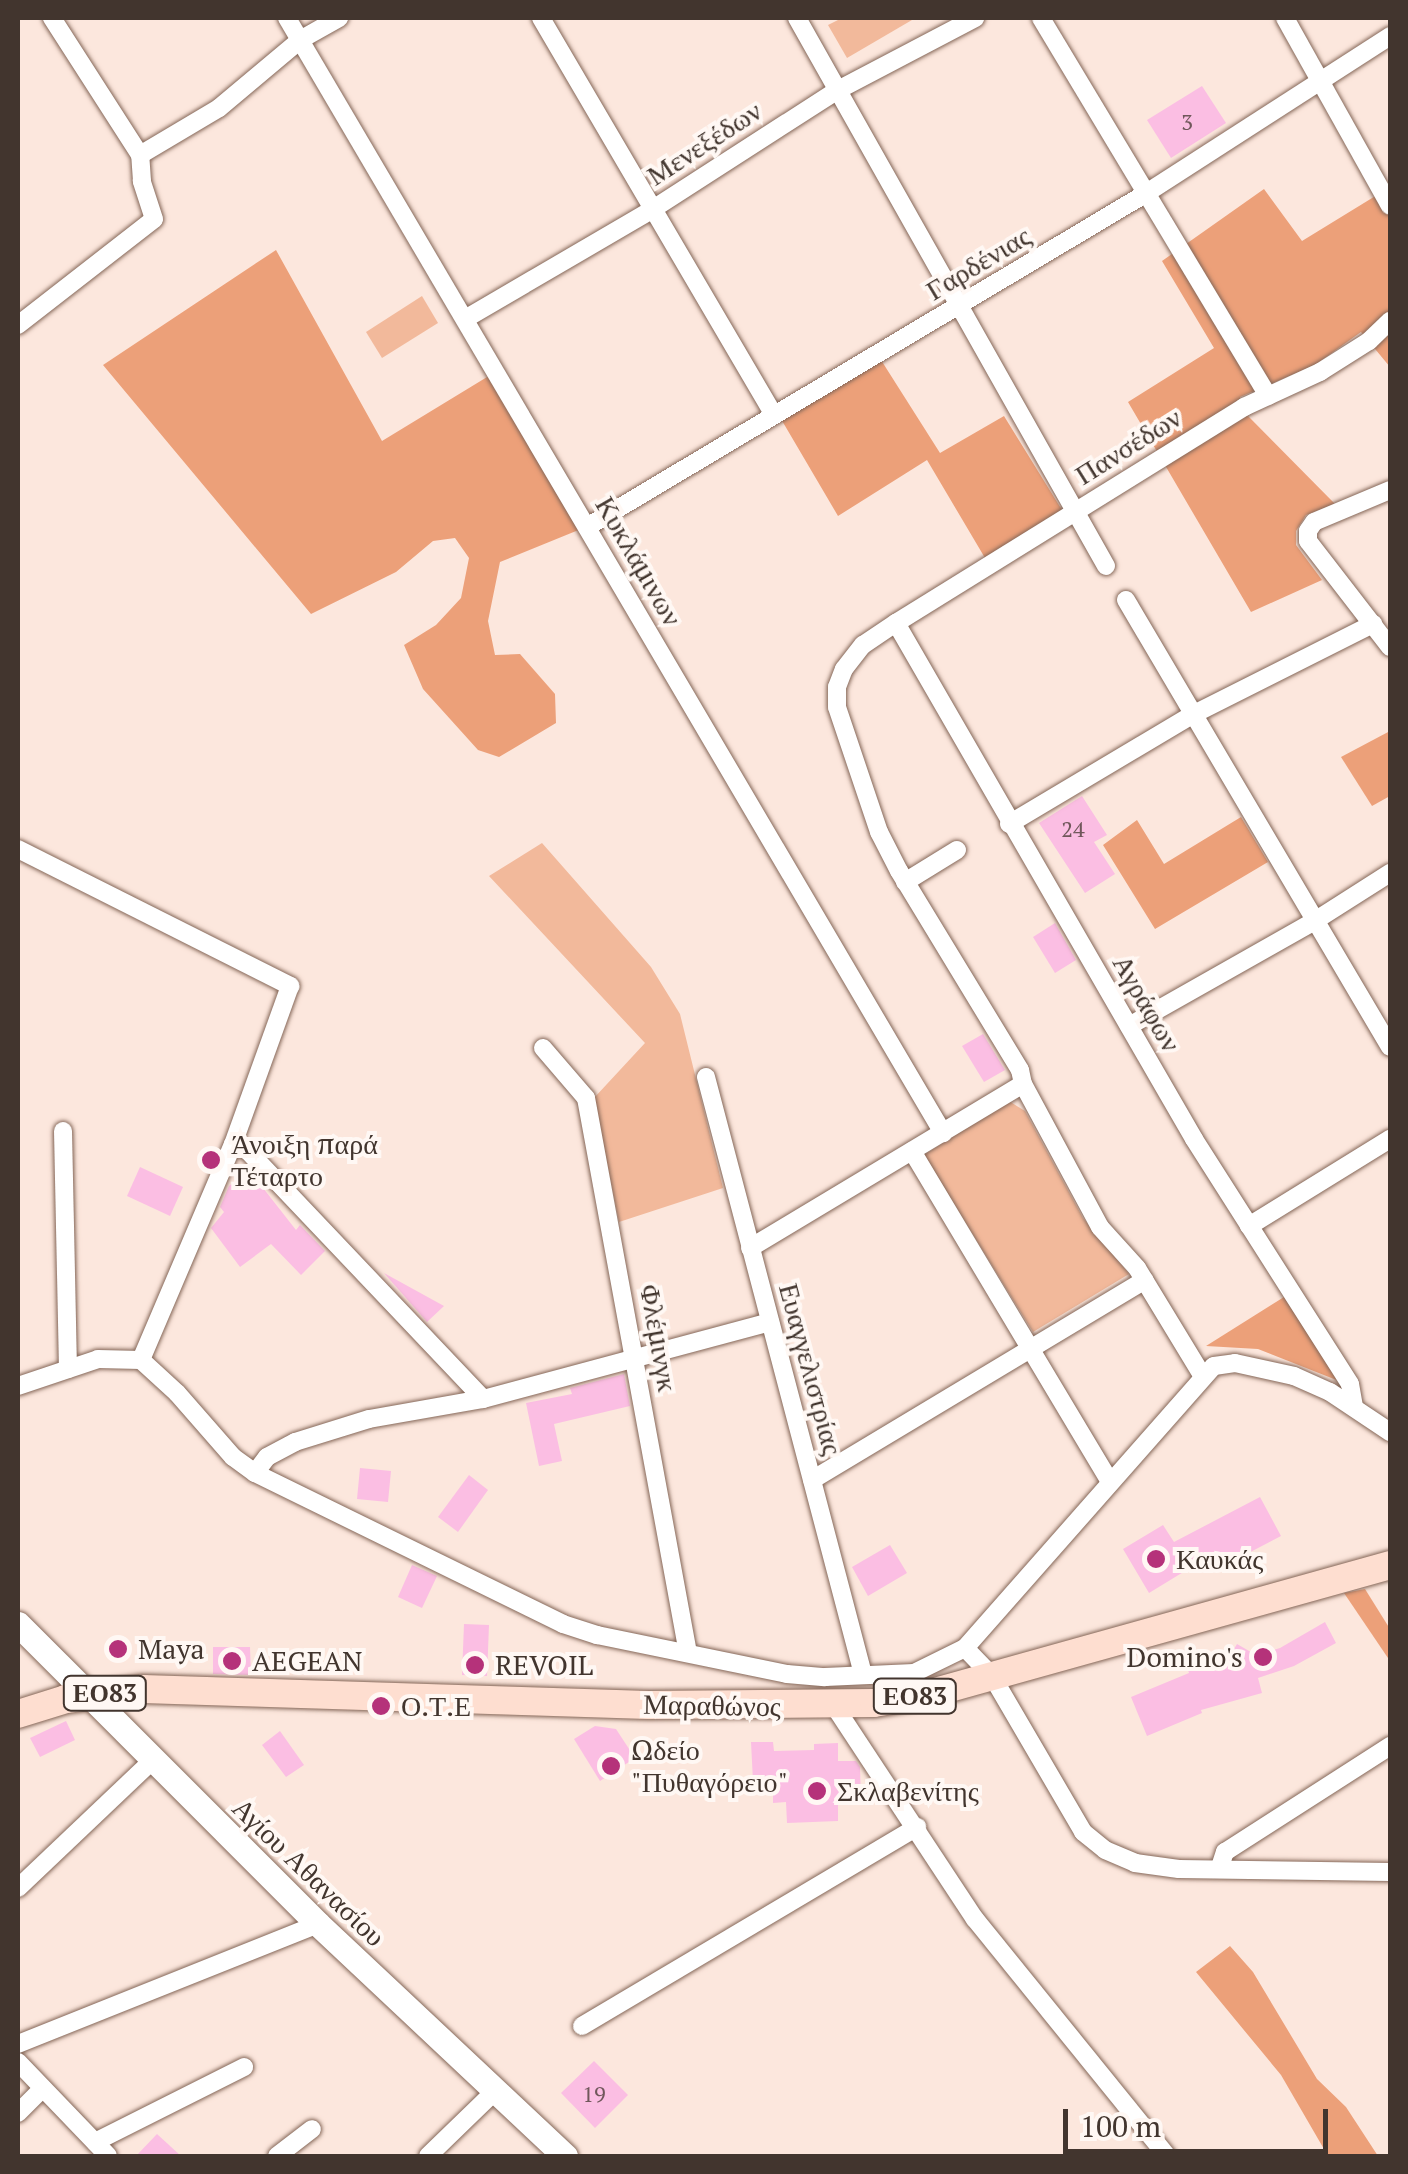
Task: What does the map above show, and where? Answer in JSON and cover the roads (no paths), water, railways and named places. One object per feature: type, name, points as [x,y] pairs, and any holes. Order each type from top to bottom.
[{"type":"main road","name":"Μαραθώνος","points":[[18,1714],[93,1695],[174,1689],[836,1707],[928,1694],[1390,1565]]},
{"type":"street","points":[[18,325],[154,219],[142,181],[140,154],[52,18]]},
{"type":"street","name":"Κυκλάμινων","points":[[287,18],[942,1133]]},
{"type":"street","points":[[140,154],[219,108],[300,40],[339,18]]},
{"type":"street","points":[[541,18],[773,413]]},
{"type":"street","points":[[797,18],[957,308],[1106,566]]},
{"type":"street","name":"Μενεξέδων","points":[[465,320],[653,208],[838,90],[975,18]]},
{"type":"street","points":[[1041,18],[1268,396]]},
{"type":"street","points":[[1284,18],[1390,206]]},
{"type":"street","name":"Γαρδένιας","points":[[586,527],[1145,194],[1390,36]]},
{"type":"street","name":"Πανσέδων","points":[[1202,1375],[1144,1280],[1100,1227],[1023,1084],[1020,1070],[905,882],[880,832],[837,707],[837,687],[844,669],[863,645],[896,622],[1268,396],[1320,372],[1370,341],[1390,321]]},
{"type":"street","points":[[1390,490],[1314,522],[1308,541],[1390,647]]},
{"type":"street","points":[[1126,600],[1390,1047]]},
{"type":"street","name":"Αγράφων","points":[[896,622],[1128,1026],[1248,1226],[1350,1384],[1354,1407]]},
{"type":"street","points":[[1009,824],[1192,715],[1373,624]]},
{"type":"street","points":[[18,850],[290,986],[233,1144],[141,1360]]},
{"type":"street","points":[[905,882],[957,850]]},
{"type":"street","points":[[1128,1026],[1313,922],[1390,873]]},
{"type":"street","name":"Φλέμινγκ","points":[[543,1048],[586,1098],[688,1653]]},
{"type":"street","name":"Ευαγγελιστρίας","points":[[706,1078],[863,1674]]},
{"type":"street","points":[[750,1248],[1023,1084]]},
{"type":"street","points":[[63,1131],[68,1368]]},
{"type":"street","points":[[1248,1226],[1390,1140]]},
{"type":"street","points":[[233,1144],[248,1151],[483,1399]]},
{"type":"street","points":[[912,1151],[1110,1482]]},
{"type":"street","points":[[812,1480],[1144,1280]]},
{"type":"street","points":[[256,1474],[266,1457],[295,1442],[370,1419],[483,1399],[770,1322]]},
{"type":"street","points":[[18,1386],[98,1359],[141,1360],[178,1393],[234,1457],[256,1474],[563,1624],[787,1674],[914,1673],[964,1648],[989,1616],[1051,1556],[1110,1482],[1214,1366],[1235,1363],[1265,1367],[1318,1386],[1390,1432]]},
{"type":"street","name":"Αγίου Αθανασίου","points":[[18,1624],[318,1924],[565,2156]]},
{"type":"street","points":[[964,1648],[992,1676],[1083,1832],[1105,1850],[1135,1864],[1390,1872]]},
{"type":"street","points":[[836,1707],[975,1918],[1167,2156]]},
{"type":"street","points":[[1220,1868],[1226,1852],[1390,1746]]},
{"type":"street","points":[[18,1888],[153,1760]]},
{"type":"street","points":[[582,2026],[917,1828]]},
{"type":"street","points":[[18,2044],[318,1924]]},
{"type":"street","points":[[18,2062],[108,2156]]},
{"type":"street","points":[[95,2142],[244,2067]]},
{"type":"street","points":[[18,2113],[43,2088]]},
{"type":"street","points":[[428,2156],[496,2090]]},
{"type":"street","points":[[277,2156],[312,2128]]},
{"type":"place","name":"Άνοιξη παρά Τέταρτο","points":[[211,1160]]},
{"type":"place","name":"Καυκάς","points":[[1156,1559]]},
{"type":"place","name":"Maya","points":[[118,1649]]},
{"type":"place","name":"Domino's","points":[[1263,1657]]},
{"type":"place","name":"AEGEAN","points":[[232,1661]]},
{"type":"place","name":"REVOIL","points":[[475,1665]]},
{"type":"place","name":"Ο.Τ.Ε","points":[[381,1706]]},
{"type":"place","name":"Ωδείο \"Πυθαγόρειο\"","points":[[611,1766]]},
{"type":"place","name":"Σκλαβενίτης","points":[[817,1791]]}]
